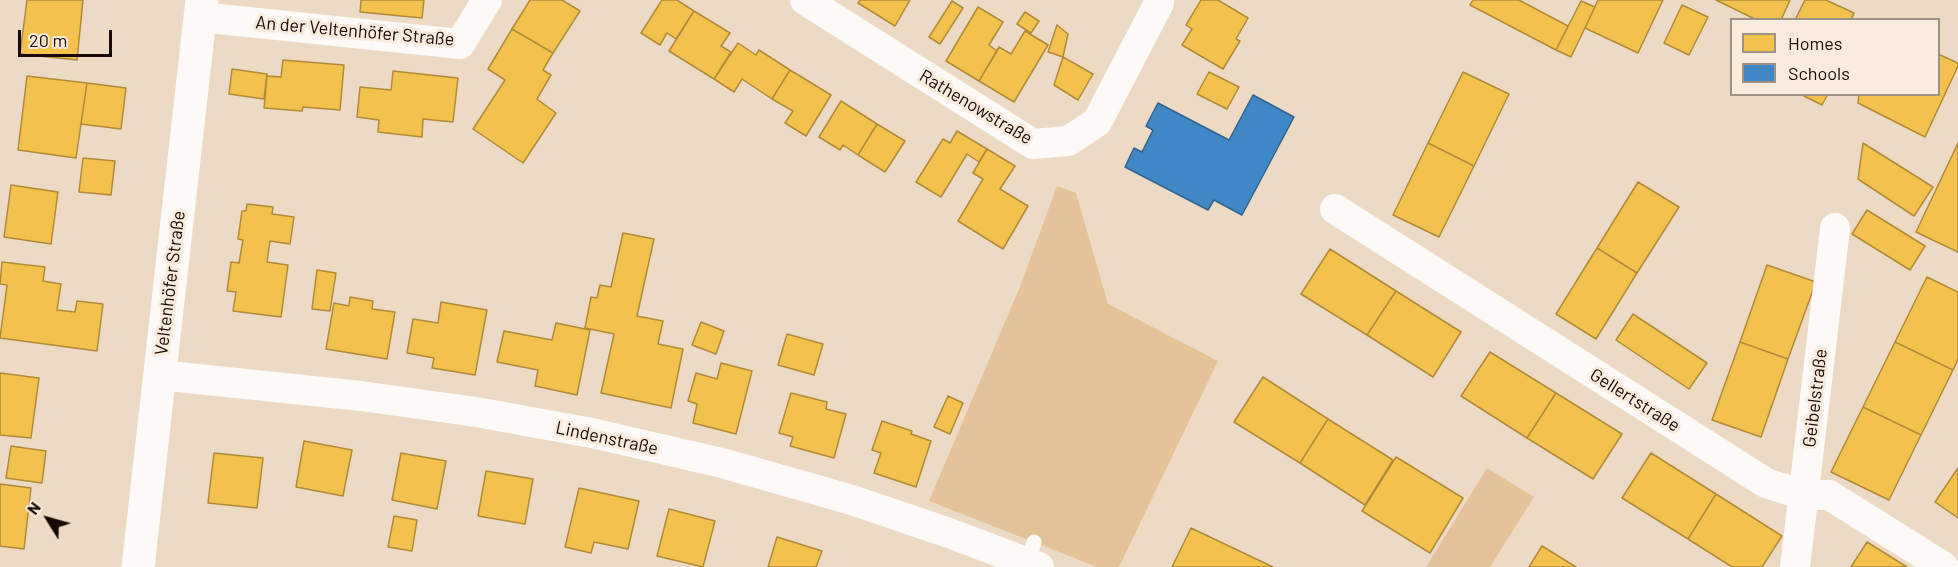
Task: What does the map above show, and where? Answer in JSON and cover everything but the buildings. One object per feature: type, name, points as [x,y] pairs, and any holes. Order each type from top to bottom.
[{"type":"street","name":"An der Veltenhöfer Straße","points":[[201,9],[460,44],[487,0]]},
{"type":"street","name":"Rathenowstraße","points":[[805,0],[1033,144],[1068,141],[1097,122],[1159,0]]},
{"type":"street","name":"Veltenhöfer Straße","points":[[138,567],[201,9]]},
{"type":"street","name":"Gellertstraße","points":[[1335,209],[1766,483],[1803,495],[1829,495],[1944,567]]},
{"type":"street","name":"Geibelstraße","points":[[1795,567],[1835,228]]},
{"type":"street","name":"Lindenstraße","points":[[159,375],[372,398],[476,412],[592,433],[722,464],[841,497],[949,533],[1034,557]]},
{"type":"shaded area","points":[[1057,186],[1076,193],[1108,304],[1218,361],[1119,567],[1097,567],[929,501],[1019,289]]},
{"type":"shaded area","points":[[1487,468],[1534,497],[1490,567],[1426,567]]}]
